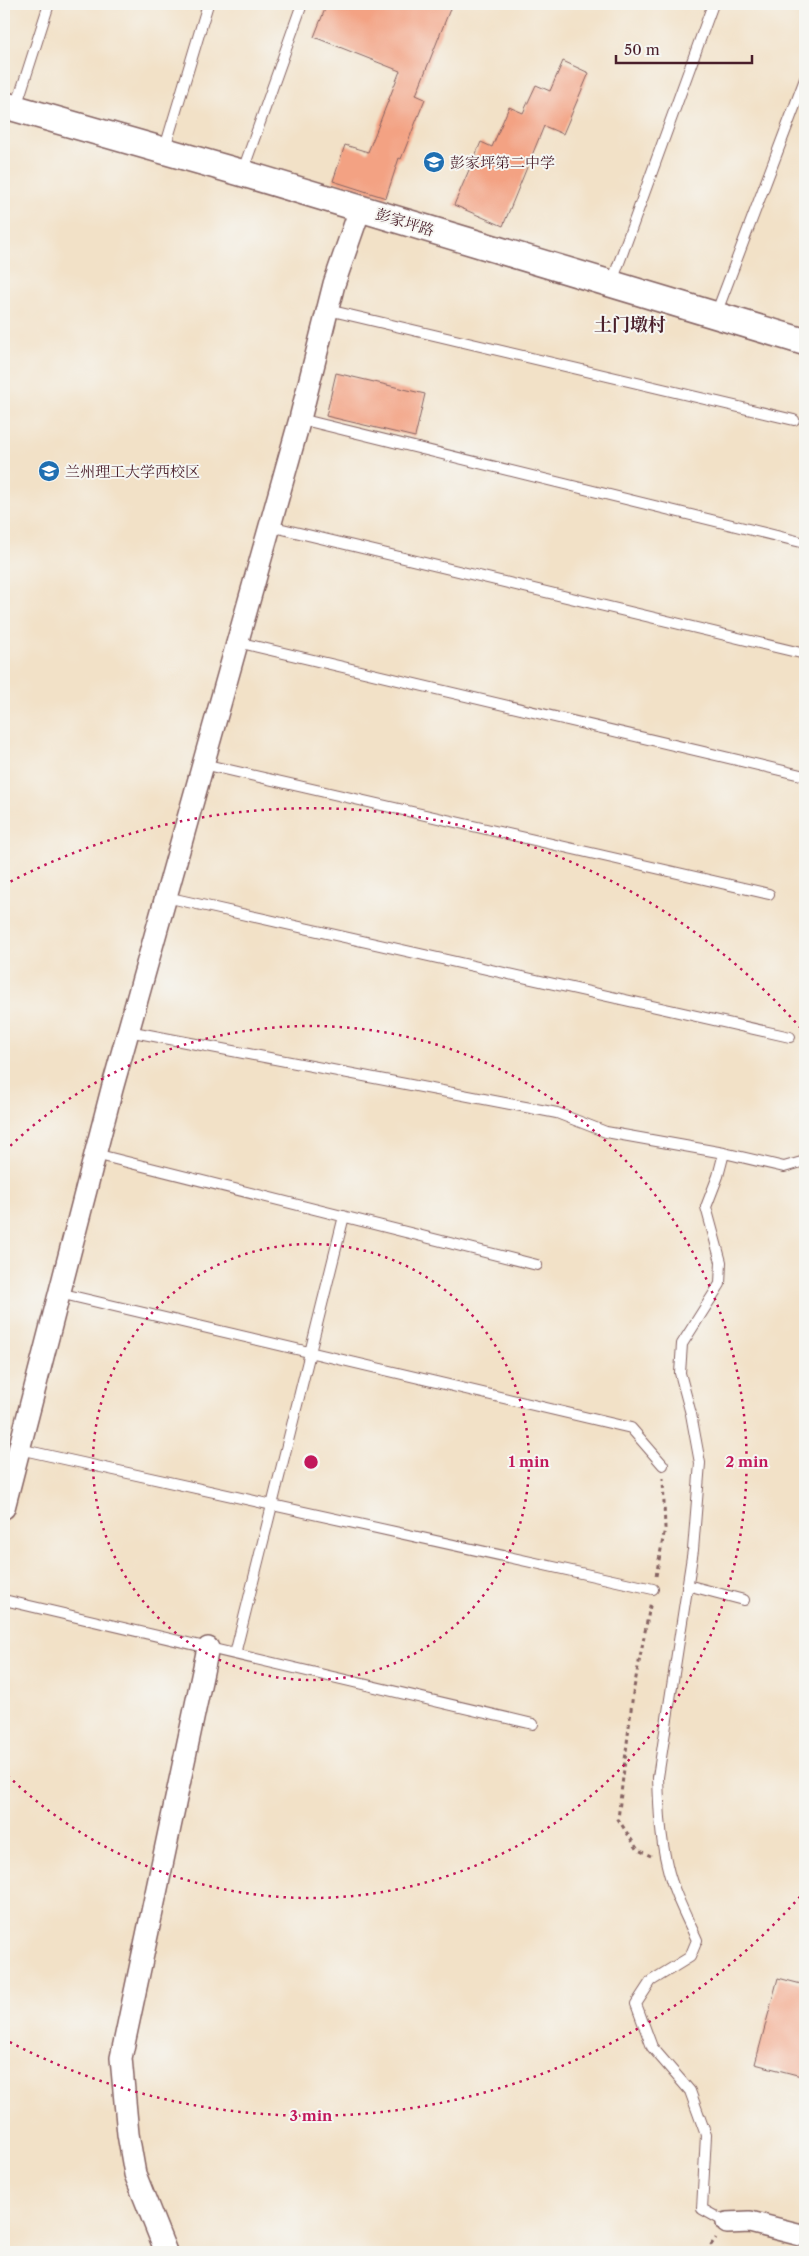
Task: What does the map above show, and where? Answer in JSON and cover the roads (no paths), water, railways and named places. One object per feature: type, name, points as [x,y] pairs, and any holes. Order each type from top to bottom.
[{"type":"street","name":"彭家坪路","points":[[10,107],[242,173],[805,342]]},
{"type":"street","points":[[4,1508],[128,1030],[300,419],[328,310],[360,209]]},
{"type":"street","points":[[166,2252],[135,2174],[128,2134],[121,2058],[208,1648]]},
{"type":"street","points":[[727,2223],[750,2222],[805,2236]]},
{"type":"lane","points":[[10,107],[49,4]]},
{"type":"lane","points":[[164,151],[208,4]]},
{"type":"lane","points":[[242,173],[302,4]]},
{"type":"lane","points":[[611,284],[713,4]]},
{"type":"lane","points":[[715,315],[805,79]]},
{"type":"lane","points":[[328,310],[794,420]]},
{"type":"lane","points":[[300,419],[805,543]]},
{"type":"lane","points":[[270,526],[805,654]]},
{"type":"lane","points":[[237,642],[805,776]]},
{"type":"lane","points":[[203,764],[769,894]]},
{"type":"lane","points":[[166,897],[790,1037]]},
{"type":"lane","points":[[128,1030],[557,1113],[606,1132],[724,1153],[784,1167],[805,1161]]},
{"type":"lane","points":[[724,1153],[718,1176],[706,1207],[721,1262],[720,1284],[682,1344],[680,1373],[691,1414],[700,1463],[693,1550],[658,1777],[659,1812],[666,1865],[680,1905],[697,1940],[690,1957],[651,1981],[636,2004],[652,2047],[690,2091],[706,2136],[702,2209],[727,2223]]},
{"type":"lane","points":[[95,1154],[537,1265]]},
{"type":"lane","points":[[235,1654],[344,1216]]},
{"type":"lane","points":[[59,1293],[631,1428],[663,1465]]},
{"type":"lane","points":[[19,1449],[653,1589]]},
{"type":"lane","points":[[688,1584],[744,1600]]},
{"type":"lane","points":[[4,1600],[533,1724]]},
{"type":"place","name":"彭家坪第二中学","points":[[434,162]]},
{"type":"place","name":"兰州理工大学西校区","points":[[49,471]]},
{"type":"district","name":"土门墩村","points":[[630,325]]}]
